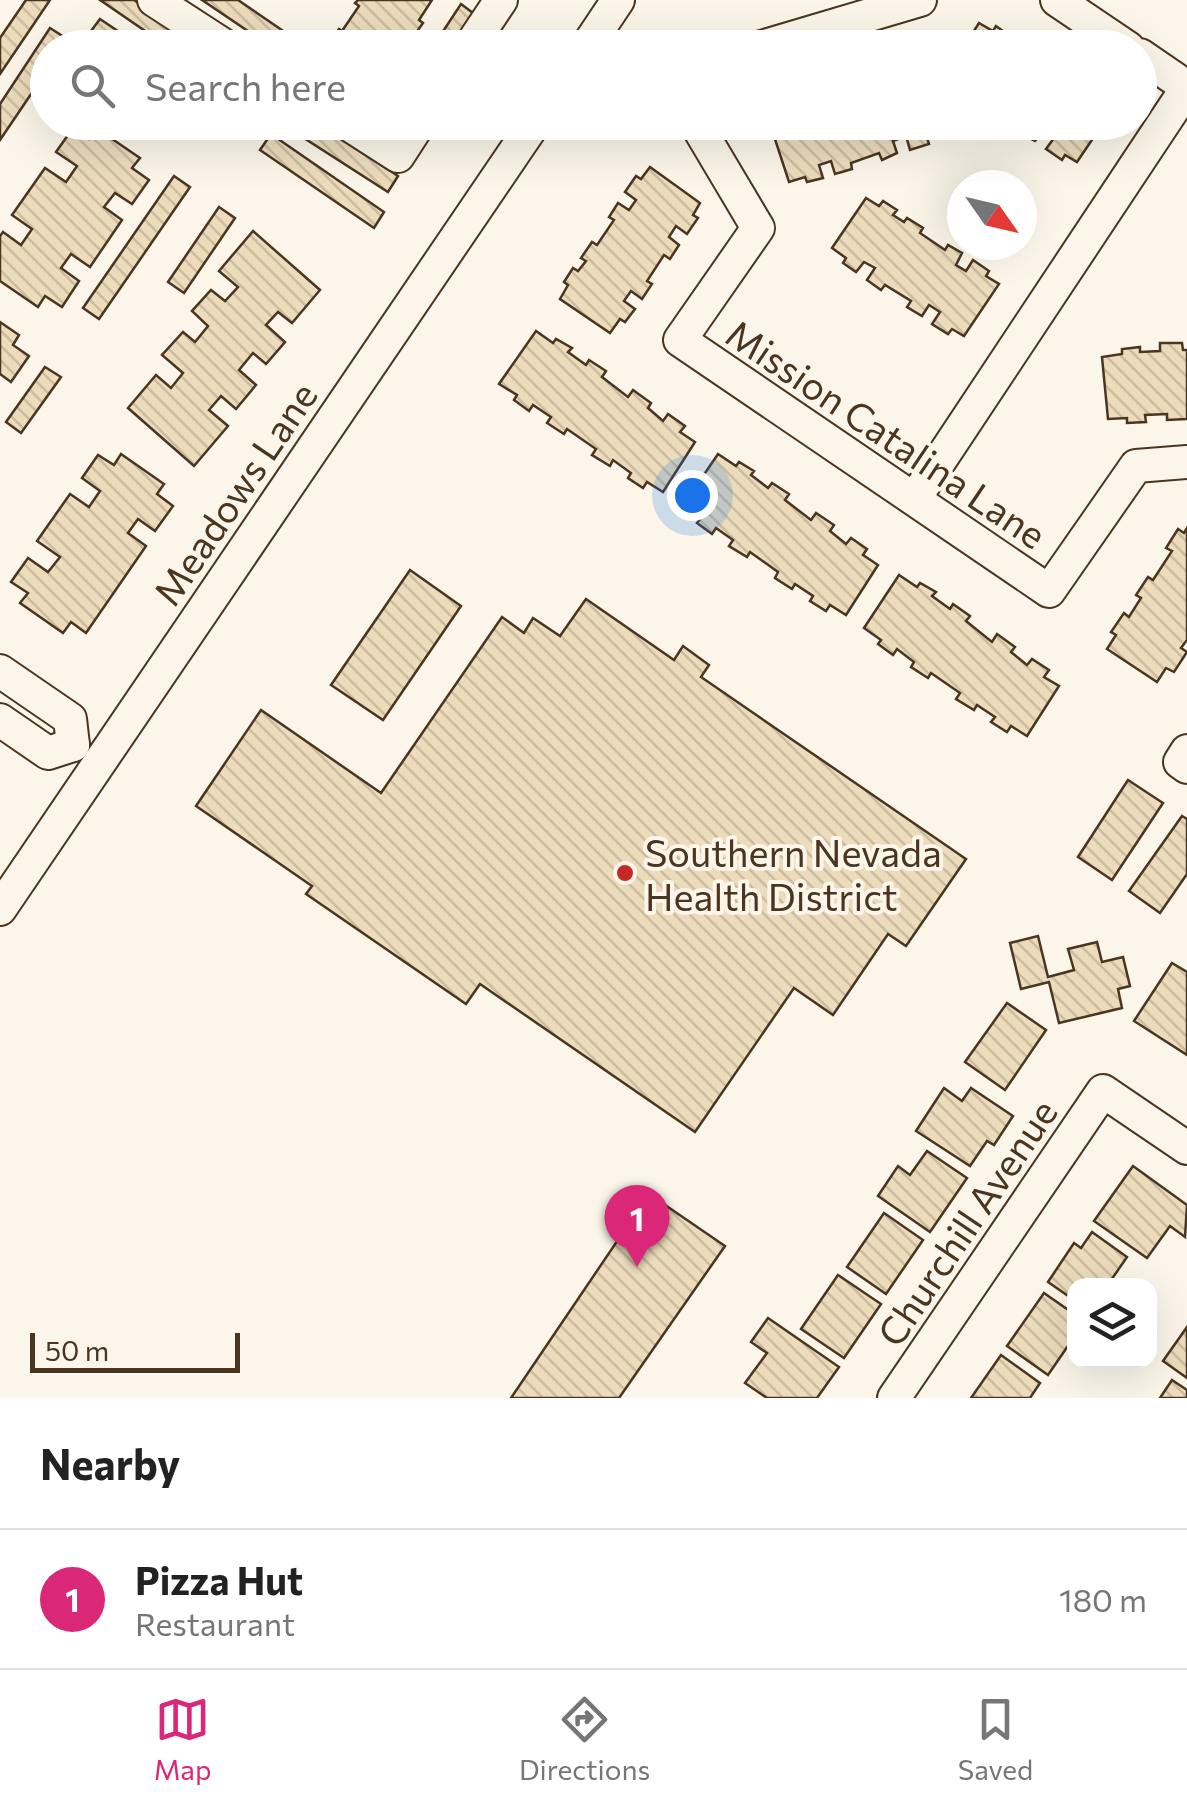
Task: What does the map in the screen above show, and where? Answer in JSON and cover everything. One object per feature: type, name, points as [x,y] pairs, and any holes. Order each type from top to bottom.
[{"type":"street","points":[[154,0],[200,30]]},
{"type":"street","points":[[481,30],[500,0]]},
{"type":"street","points":[[598,30],[618,0]]},
{"type":"street","points":[[819,30],[920,0]]},
{"type":"street","points":[[1057,0],[1101,30]]},
{"type":"street","points":[[1157,67],[1187,87],[1157,132]]},
{"type":"street","points":[[373,140],[398,156],[408,140]]},
{"type":"street","name":"Meadows Lane","points":[[0,909],[86,754],[522,140]]},
{"type":"street","name":"Mission Catalina Lane","points":[[706,140],[758,228],[680,340],[1049,591],[1136,466],[1187,462]]},
{"type":"street","points":[[915,498],[1152,140]]},
{"type":"street","points":[[0,671],[70,719],[86,754],[48,752],[0,720]]},
{"type":"street","name":"Churchill Avenue","points":[[894,1398],[1103,1091],[1187,1148]]},
{"type":"building","points":[[26,0],[50,0],[0,74],[0,38]]},
{"type":"building","points":[[100,0],[134,0],[178,30],[144,30]]},
{"type":"building","points":[[202,0],[238,0],[282,30],[246,30]]},
{"type":"building","points":[[432,0],[419,20],[423,23],[418,30],[343,30],[359,6],[355,3]]},
{"type":"building","points":[[461,4],[477,16],[468,30],[444,30]]},
{"type":"building","points":[[100,19],[116,30],[92,30]]},
{"type":"building","points":[[30,58],[30,96],[0,140],[0,104]]},
{"type":"building","points":[[64,140],[114,140],[140,158],[132,168],[149,180],[132,204],[115,193],[104,207],[122,220],[90,267],[71,254],[61,268],[79,281],[62,307],[45,296],[38,307],[0,281],[0,236],[3,232],[21,245],[32,229],[12,215],[45,168],[66,182],[77,166],[56,152]]},
{"type":"building","points":[[267,140],[280,140],[384,212],[374,228],[260,150]]},
{"type":"building","points":[[307,140],[343,140],[398,176],[388,192]]},
{"type":"building","points":[[775,140],[896,140],[897,153],[882,160],[879,153],[851,163],[852,169],[835,174],[831,161],[819,165],[823,178],[807,182],[805,177],[789,182]]},
{"type":"building","points":[[907,140],[928,140],[929,144],[910,150]]},
{"type":"building","points":[[1053,140],[1092,140],[1077,162],[1065,155],[1062,160],[1046,149]]},
{"type":"building","points":[[650,167],[700,203],[693,215],[698,218],[687,234],[676,226],[669,237],[679,245],[670,259],[664,255],[647,281],[652,284],[642,299],[631,291],[624,301],[635,309],[625,322],[620,319],[610,333],[560,299],[568,285],[564,282],[573,268],[578,271],[586,261],[581,258],[592,242],[597,245],[614,220],[609,217],[618,203],[629,210],[636,200],[625,192],[636,176],[641,179]]},
{"type":"building","points":[[174,176],[190,187],[99,319],[83,308]]},
{"type":"building","points":[[866,198],[879,206],[883,201],[897,210],[893,215],[904,222],[907,218],[923,228],[920,233],[945,250],[947,247],[947,260],[958,260],[956,265],[966,271],[973,260],[999,284],[964,336],[952,329],[948,334],[932,324],[940,312],[929,305],[922,316],[907,307],[911,301],[885,285],[881,290],[867,280],[875,268],[864,262],[856,272],[832,248]]},
{"type":"building","points":[[219,207],[235,218],[184,293],[168,282]]},
{"type":"building","points":[[253,231],[320,290],[292,323],[278,312],[266,325],[285,342],[266,364],[253,353],[239,370],[256,385],[236,409],[221,396],[209,410],[228,426],[194,466],[128,408],[156,375],[171,388],[183,373],[162,355],[183,332],[195,342],[208,326],[192,311],[211,290],[225,301],[238,287],[219,271]]},
{"type":"building","points":[[0,322],[19,335],[13,345],[29,356],[11,382],[0,374]]},
{"type":"building","points":[[536,331],[553,343],[556,339],[572,348],[568,352],[586,365],[589,360],[606,371],[602,377],[628,397],[633,390],[651,403],[648,408],[663,421],[668,414],[685,426],[680,432],[695,442],[663,492],[647,482],[643,488],[613,460],[610,466],[592,455],[596,449],[567,429],[564,434],[547,423],[551,417],[533,405],[529,411],[514,400],[517,395],[499,384]]},
{"type":"building","points":[[1160,343],[1182,343],[1183,350],[1187,350],[1187,419],[1167,420],[1167,414],[1145,415],[1146,422],[1108,419],[1102,357],[1140,347],[1140,352],[1160,351]]},
{"type":"building","points":[[45,367],[61,377],[21,433],[6,422]]},
{"type":"building","points":[[121,454],[164,484],[157,494],[173,506],[155,531],[138,519],[128,533],[146,546],[86,633],[71,622],[63,633],[20,603],[28,593],[11,582],[28,558],[48,572],[60,557],[37,541],[70,494],[89,507],[100,491],[82,478],[98,455],[114,465]]},
{"type":"building","points":[[718,454],[736,466],[739,462],[754,471],[751,475],[768,488],[772,483],[789,494],[785,500],[811,520],[816,513],[834,525],[830,531],[846,544],[851,538],[867,549],[863,555],[878,565],[846,615],[830,605],[826,611],[795,584],[792,589],[775,578],[778,572],[750,552],[747,557],[729,546],[733,540],[716,528],[712,534],[697,523],[700,519],[682,507]]},
{"type":"building","points":[[1187,528],[1187,640],[1181,648],[1187,652],[1174,672],[1166,668],[1157,682],[1107,649],[1116,635],[1111,632],[1124,613],[1129,617],[1141,598],[1136,595],[1148,577],[1153,580],[1172,551],[1166,548],[1178,529],[1184,533]]},
{"type":"building","points":[[410,570],[461,606],[383,720],[331,685]]},
{"type":"building","points":[[899,575],[917,587],[920,583],[936,592],[932,596],[950,609],[953,604],[970,616],[966,621],[992,642],[997,634],[1015,647],[1011,652],[1027,665],[1032,659],[1049,670],[1044,677],[1059,686],[1027,736],[1011,726],[1007,732],[991,722],[995,717],[977,705],[974,710],[956,699],[960,693],[931,673],[928,678],[911,667],[914,662],[897,649],[893,655],[864,628]]},
{"type":"building","name":"Southern Nevada Health District","points":[[586,599],[674,660],[683,646],[709,665],[701,677],[966,859],[906,946],[888,934],[833,1015],[794,988],[695,1132],[480,984],[466,1004],[306,894],[312,886],[196,806],[261,710],[381,793],[502,617],[524,633],[533,618],[560,636]]},
{"type":"building","points":[[1128,780],[1163,803],[1112,880],[1078,857]]},
{"type":"building","points":[[1182,816],[1187,819],[1187,874],[1160,913],[1129,891]]},
{"type":"building","points":[[1038,936],[1048,977],[1074,970],[1068,949],[1097,942],[1102,962],[1123,957],[1130,986],[1118,989],[1122,1008],[1059,1023],[1049,982],[1021,989],[1010,943]]},
{"type":"building","points":[[1172,963],[1187,972],[1187,1055],[1134,1021]]},
{"type":"building","points":[[1007,1003],[1046,1030],[1005,1090],[965,1062]]},
{"type":"building","points":[[944,1088],[962,1101],[971,1088],[1013,1116],[994,1145],[987,1141],[970,1166],[916,1131]]},
{"type":"building","points":[[927,1151],[967,1178],[930,1232],[878,1196],[898,1166],[910,1175]]},
{"type":"building","points":[[1133,1166],[1187,1205],[1185,1237],[1170,1226],[1147,1258],[1094,1221]]},
{"type":"building","points":[[649,1194],[725,1246],[619,1398],[511,1398]]},
{"type":"building","points":[[884,1213],[923,1240],[886,1294],[847,1267]]},
{"type":"building","points":[[1092,1232],[1127,1257],[1113,1278],[1067,1278],[1067,1295],[1048,1282],[1074,1243],[1081,1248]]},
{"type":"building","points":[[838,1275],[881,1304],[844,1358],[801,1329]]},
{"type":"building","points":[[1044,1293],[1067,1309],[1067,1347],[1048,1375],[1007,1346]]},
{"type":"building","points":[[768,1318],[839,1367],[817,1398],[767,1398],[745,1383],[767,1353],[751,1342]]},
{"type":"building","points":[[1187,1327],[1187,1378],[1163,1361]]},
{"type":"building","points":[[1001,1355],[1040,1383],[1030,1398],[971,1398]]},
{"type":"building","points":[[1172,1380],[1187,1390],[1187,1398],[1160,1398]]},
{"type":"place","name":"Southern Nevada Health District","points":[[625,873]]},
{"type":"place","name":"Pizza Hut","points":[[637,1267]]}]
